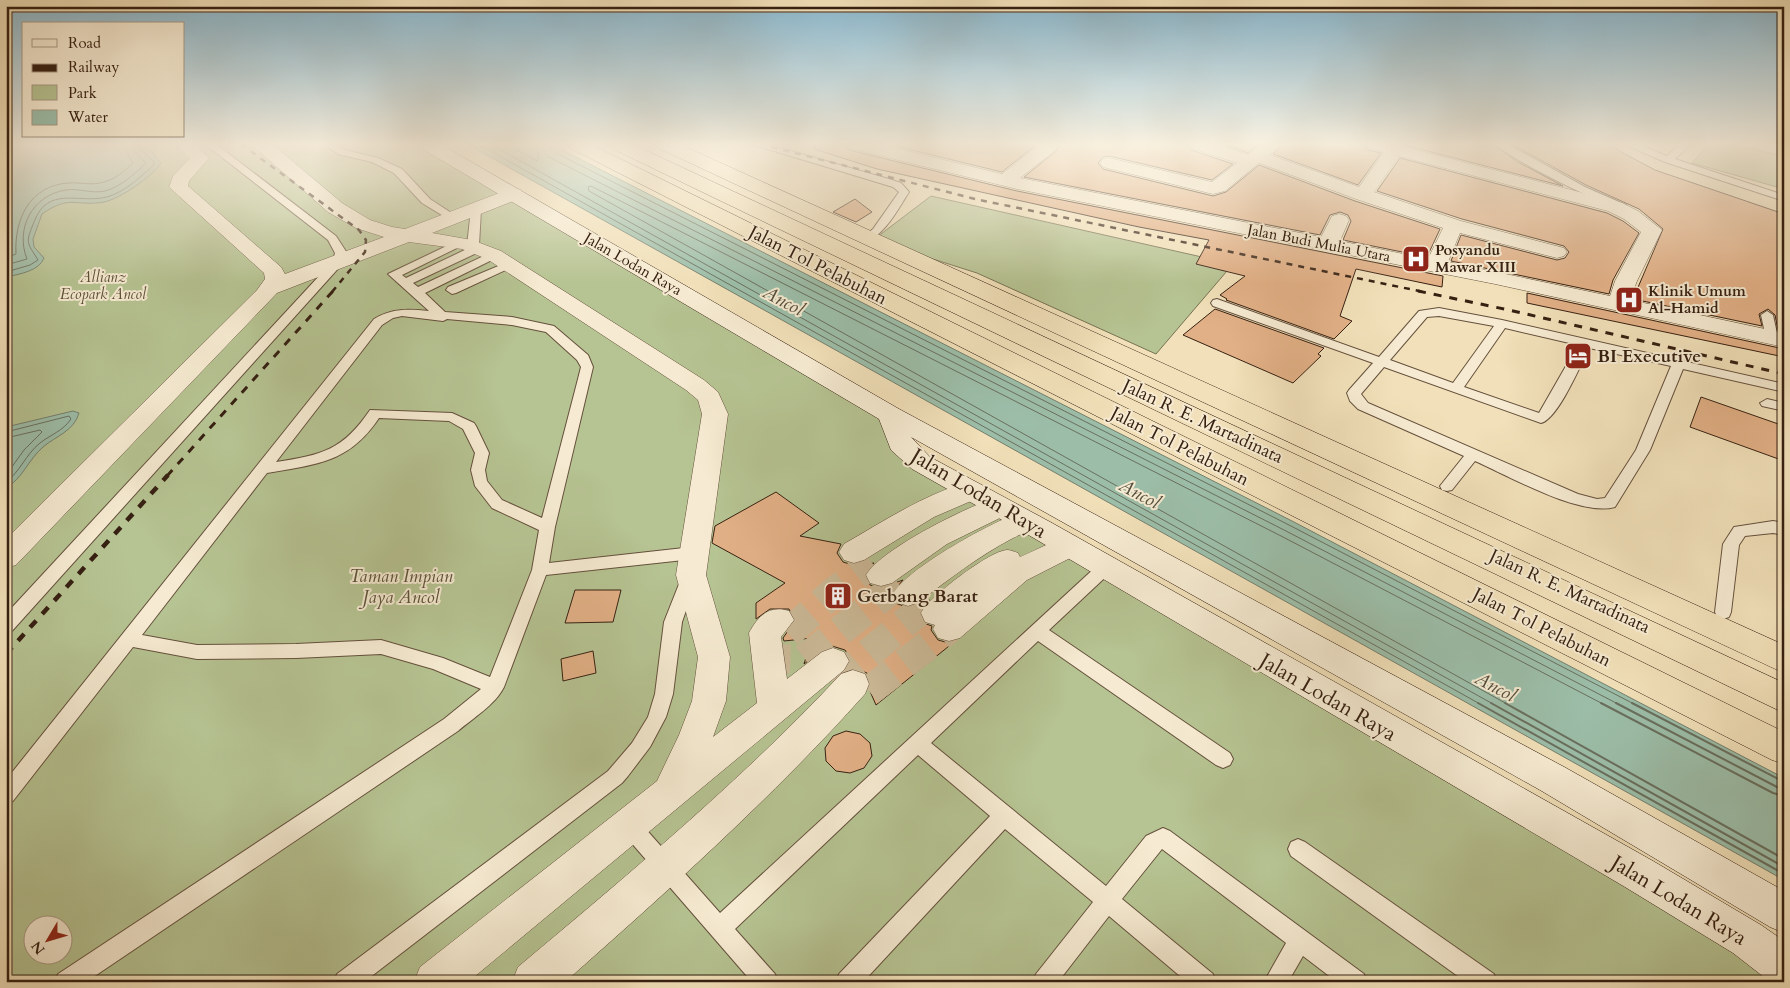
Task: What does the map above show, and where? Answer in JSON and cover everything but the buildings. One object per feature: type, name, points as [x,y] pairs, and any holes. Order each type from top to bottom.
[{"type":"highway","name":"Jalan Tol Pelabuhan","points":[[668,190],[1784,749]]},
{"type":"highway","name":"Jalan Tol Pelabuhan","points":[[714,190],[1784,699]]},
{"type":"highway","name":"Jalan R. E. Martadinata","points":[[719,190],[1073,361],[1624,616],[1784,694]]},
{"type":"highway","name":"Jalan R. E. Martadinata","points":[[765,190],[1784,660]]},
{"type":"highway","points":[[870,238],[977,273],[1784,640]]},
{"type":"street","points":[[6,557],[271,288],[276,279],[274,271],[182,190]]},
{"type":"street","points":[[312,190],[346,216],[380,230],[483,251],[695,385],[709,397],[715,414],[692,564],[714,657],[709,701],[696,737],[669,794]]},
{"type":"street","name":"Jalan Lodan Raya","points":[[507,190],[890,415],[1536,770],[1784,913]]},
{"type":"street","name":"Jalan Budi Mulia Utara","points":[[1056,190],[1778,339]]},
{"type":"street","points":[[1188,217],[1206,190]]},
{"type":"street","points":[[1348,190],[1454,224],[1557,252]]},
{"type":"street","points":[[1363,195],[1366,190]]},
{"type":"street","points":[[1553,190],[1626,210],[1652,230],[1626,281],[1618,305]]},
{"type":"street","points":[[271,288],[290,279],[408,236],[514,194]]},
{"type":"street","points":[[1328,245],[1339,220]]},
{"type":"street","points":[[1435,267],[1454,224]]},
{"type":"street","name":"Jalan Lodan Raya","points":[[890,415],[900,444],[910,455],[1647,879],[1747,939],[1784,966]]},
{"type":"street","points":[[904,589],[1016,572],[1019,518]]},
{"type":"street","points":[[904,589],[1019,518]]},
{"type":"street","points":[[904,589],[908,537],[930,524],[1019,518]]},
{"type":"street","points":[[774,707],[765,633],[778,620]]},
{"type":"street","points":[[435,982],[774,707],[839,675],[819,723],[666,867],[533,982]]},
{"type":"lane","points":[[6,626],[338,262],[341,253],[332,238],[270,190]]},
{"type":"lane","points":[[416,190],[426,201],[454,218]]},
{"type":"lane","points":[[870,238],[878,230],[904,192],[903,190]]},
{"type":"lane","points":[[1583,190],[1626,210]]},
{"type":"lane","points":[[1760,190],[1784,198]]},
{"type":"lane","points":[[452,290],[483,251],[476,209]]},
{"type":"lane","points":[[405,283],[483,251]]},
{"type":"lane","points":[[443,317],[417,292],[394,274],[483,251]]},
{"type":"lane","points":[[417,292],[483,251]]},
{"type":"lane","points":[[1217,304],[1541,418],[1548,412],[1585,344]]},
{"type":"lane","points":[[6,794],[378,322],[389,315],[402,312],[443,317],[512,321],[550,329],[583,358],[587,367],[585,379],[547,527],[540,570],[494,687],[476,706],[451,725],[66,982]]},
{"type":"lane","points":[[1678,365],[1643,450],[1610,502],[1597,504],[1574,499],[1363,406],[1355,398],[1354,393],[1423,314],[1439,312],[1502,324],[1784,388]]},
{"type":"lane","points":[[1767,315],[1778,339]]},
{"type":"lane","points":[[1456,388],[1502,324]]},
{"type":"lane","points":[[1767,403],[1784,407]]},
{"type":"lane","points":[[263,469],[323,458],[341,450],[356,438],[375,413],[452,416],[469,426],[482,454],[478,470],[480,482],[497,504],[547,527]]},
{"type":"lane","points":[[1447,486],[1473,454]]},
{"type":"lane","points":[[1723,612],[1731,544],[1740,531],[1773,527],[1784,529]]},
{"type":"lane","points":[[345,982],[615,777],[646,739],[663,696],[673,622],[692,564],[540,570]]},
{"type":"lane","points":[[720,928],[1105,568]]},
{"type":"lane","points":[[1037,631],[1223,759]]},
{"type":"lane","points":[[129,639],[196,652],[296,651],[381,647],[437,663],[494,687]]},
{"type":"lane","points":[[917,743],[1205,982]]},
{"type":"lane","points":[[847,982],[1005,815]]},
{"type":"lane","points":[[629,825],[768,982]]},
{"type":"lane","points":[[1044,982],[1153,843],[1163,838],[1356,982]]},
{"type":"lane","points":[[1298,849],[1486,982]]},
{"type":"lane","points":[[1275,982],[1300,940]]},
{"type":"green space","name":"Taman Impian Jaya Ancol","points":[[6,190],[506,190],[890,415],[900,444],[1784,982],[6,982]]},
{"type":"green space","points":[[931,196],[1233,264],[1156,354],[977,273],[873,240]]},
{"type":"water","points":[[6,190],[130,190],[104,202],[60,204],[42,214],[33,239],[34,247],[44,258],[42,262],[33,269],[6,277]]},
{"type":"water","name":"Ancol","points":[[550,190],[641,190],[1292,521],[1784,778],[1784,880]]},
{"type":"water","points":[[73,411],[79,413],[69,429],[43,447],[17,479],[6,488],[6,427]]},
{"type":"tunnel","points":[[775,673],[776,644],[834,592],[872,563]]},
{"type":"tunnel","points":[[805,659],[902,581]]},
{"type":"tunnel","points":[[834,682],[930,602]]},
{"type":"tunnel","points":[[869,691],[949,629]]},
{"type":"railway","points":[[304,190],[359,230],[366,240],[365,252],[332,292]]},
{"type":"railway","points":[[940,190],[975,199],[1424,292]]},
{"type":"railway","points":[[167,476],[333,291]]},
{"type":"railway","points":[[1418,291],[1509,310],[1784,374]]},
{"type":"railway","points":[[6,654],[168,475]]},
{"type":"place","name":"Posyandu Mawar XIII","points":[[1416,259]]},
{"type":"place","name":"Klinik Umum Al-Hamid","points":[[1629,300]]},
{"type":"place","name":"BI Executive","points":[[1578,356]]},
{"type":"place","name":"Gerbang Barat","points":[[838,596]]},
{"type":"park label","name":"Allianz Ecopark Ancol","points":[[103,286]]}]
